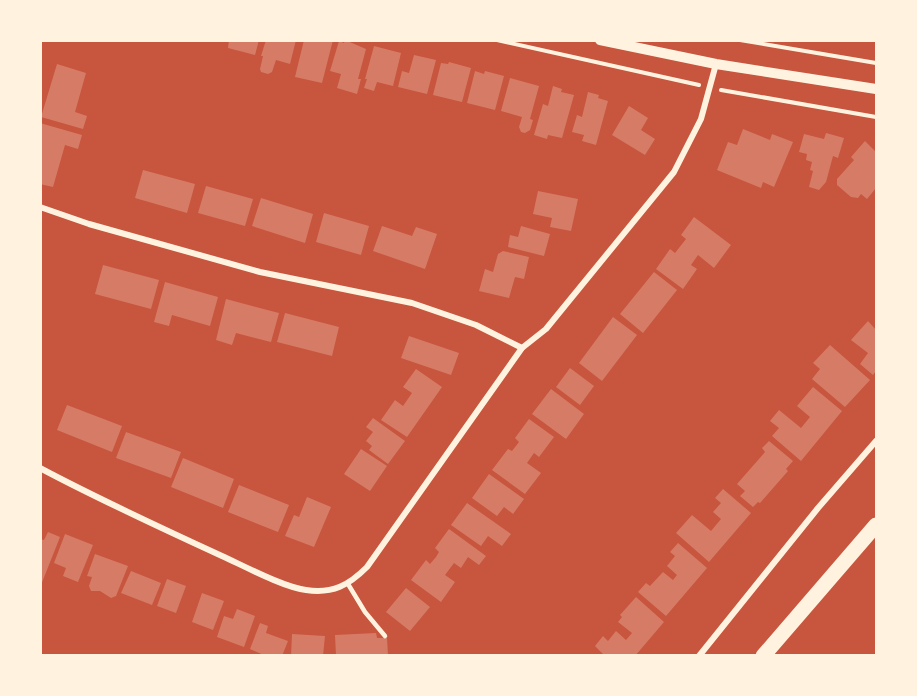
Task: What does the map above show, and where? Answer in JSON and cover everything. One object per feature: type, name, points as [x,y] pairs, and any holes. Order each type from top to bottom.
[{"type":"main road","points":[[763,656],[876,525]]},
{"type":"street","points":[[600,40],[716,64],[876,89]]},
{"type":"street","points":[[40,468],[94,497],[271,579],[306,590],[334,589],[348,584],[367,567],[522,348],[546,329],[674,172],[701,119],[716,64]]},
{"type":"street","points":[[40,207],[89,224],[260,272],[412,303],[476,324],[522,348]]},
{"type":"street","points":[[699,656],[818,508],[876,441]]},
{"type":"lane","points":[[348,584],[365,612],[385,636]]},
{"type":"path","points":[[497,40],[709,88],[876,117]]},
{"type":"path","points":[[740,40],[876,63]]},
{"type":"building","points":[[229,40],[259,40],[255,55],[228,48]]},
{"type":"building","points":[[266,40],[296,40],[290,64],[276,60],[272,72],[268,74],[261,72],[260,69]]},
{"type":"building","points":[[304,40],[333,40],[322,83],[295,77]]},
{"type":"building","points":[[345,40],[366,49],[358,79],[361,79],[357,94],[337,88],[341,74],[330,71],[339,41],[344,43]]},
{"type":"building","points":[[374,46],[401,53],[393,86],[377,82],[374,91],[364,88]]},
{"type":"building","points":[[414,55],[436,60],[427,94],[398,87],[402,71],[409,73]]},
{"type":"building","points":[[449,62],[471,68],[462,102],[433,95],[441,63],[448,64]]},
{"type":"building","points":[[57,64],[86,73],[75,112],[87,116],[83,129],[41,117]]},
{"type":"building","points":[[475,71],[504,76],[495,110],[467,103]]},
{"type":"building","points":[[510,78],[539,86],[530,119],[533,120],[530,130],[525,133],[521,132],[519,127],[522,117],[501,111]]},
{"type":"building","points":[[553,86],[562,89],[561,92],[574,95],[562,138],[548,135],[547,139],[534,135],[543,104],[548,106]]},
{"type":"building","points":[[588,92],[608,101],[596,145],[582,141],[584,135],[572,132],[577,115],[582,117]]},
{"type":"building","points":[[629,106],[648,118],[641,130],[655,139],[645,155],[612,135]]},
{"type":"building","points":[[40,123],[82,135],[78,149],[65,145],[53,187],[40,184]]},
{"type":"building","points":[[743,129],[770,140],[772,134],[793,142],[774,187],[763,182],[761,188],[717,170],[728,142],[737,145]]},
{"type":"building","points":[[826,133],[844,138],[838,158],[833,156],[826,182],[819,190],[809,187],[813,171],[810,170],[812,162],[806,160],[807,154],[799,152],[804,134],[824,139]]},
{"type":"building","points":[[865,141],[876,152],[876,188],[867,199],[861,194],[858,198],[851,197],[837,185],[837,179],[854,160],[851,157]]},
{"type":"building","points":[[143,170],[195,184],[187,213],[135,198]]},
{"type":"building","points":[[206,186],[253,199],[245,226],[198,213]]},
{"type":"building","points":[[538,191],[578,199],[571,231],[550,227],[552,218],[533,214]]},
{"type":"building","points":[[261,198],[313,214],[305,243],[252,226]]},
{"type":"building","points":[[324,213],[369,226],[361,255],[316,242]]},
{"type":"building","points":[[694,217],[731,245],[714,268],[698,255],[691,265],[697,269],[683,289],[656,269],[670,249],[675,253],[686,239],[681,235]]},
{"type":"building","points":[[382,226],[412,236],[416,227],[437,234],[425,269],[373,251]]},
{"type":"building","points":[[521,226],[550,234],[544,256],[508,247],[510,235],[518,237]]},
{"type":"building","points":[[503,251],[529,257],[524,279],[515,277],[509,298],[479,291],[485,269],[493,272],[498,254]]},
{"type":"building","points":[[103,265],[159,280],[151,309],[95,294]]},
{"type":"building","points":[[654,272],[677,290],[643,333],[620,314]]},
{"type":"building","points":[[165,282],[218,297],[210,326],[172,315],[169,326],[154,322]]},
{"type":"building","points":[[226,299],[279,313],[271,342],[236,333],[232,345],[216,340]]},
{"type":"building","points":[[285,313],[339,327],[332,356],[277,342]]},
{"type":"building","points":[[613,317],[637,335],[602,381],[579,363]]},
{"type":"building","points":[[868,321],[876,330],[876,371],[873,375],[860,364],[868,353],[851,340]]},
{"type":"building","points":[[409,336],[459,353],[451,375],[401,358]]},
{"type":"building","points":[[830,345],[870,380],[845,407],[812,379],[820,369],[813,363]]},
{"type":"building","points":[[570,368],[594,386],[580,405],[556,387]]},
{"type":"building","points":[[416,369],[442,387],[407,437],[381,420],[395,400],[403,406],[412,393],[403,387]]},
{"type":"building","points":[[813,387],[842,411],[801,461],[772,436],[779,428],[770,421],[779,410],[801,428],[810,417],[797,406]]},
{"type":"building","points":[[551,389],[584,414],[566,439],[532,414]]},
{"type":"building","points":[[67,405],[122,426],[112,452],[57,430]]},
{"type":"building","points":[[373,418],[405,441],[388,464],[369,450],[372,446],[366,441],[373,432],[366,427]]},
{"type":"building","points":[[529,419],[554,437],[539,457],[534,453],[527,463],[541,473],[525,494],[492,470],[508,449],[512,451],[519,442],[515,438]]},
{"type":"building","points":[[126,432],[181,452],[171,478],[116,458]]},
{"type":"building","points":[[769,441],[793,461],[786,469],[788,471],[760,503],[758,502],[753,507],[740,496],[745,491],[737,484],[765,452],[762,448]]},
{"type":"building","points":[[361,449],[387,466],[370,491],[344,474]]},
{"type":"building","points":[[183,458],[234,479],[223,508],[171,487]]},
{"type":"building","points":[[489,474],[524,499],[513,514],[504,507],[497,516],[472,498]]},
{"type":"building","points":[[239,485],[289,505],[278,532],[228,512]]},
{"type":"building","points":[[723,489],[751,513],[709,562],[676,533],[692,515],[711,531],[721,519],[713,512],[721,503],[715,498]]},
{"type":"building","points":[[307,497],[331,507],[314,547],[285,536],[294,515],[299,517]]},
{"type":"building","points":[[467,503],[511,534],[502,546],[488,536],[481,546],[451,525]]},
{"type":"building","points":[[449,529],[486,556],[479,565],[468,557],[461,568],[454,563],[445,575],[455,582],[441,602],[411,580],[426,560],[430,564],[436,557],[439,552],[435,548]]},
{"type":"building","points":[[48,532],[60,537],[41,585],[40,539],[44,540]]},
{"type":"building","points":[[65,534],[93,545],[78,582],[63,576],[66,568],[54,563]]},
{"type":"building","points":[[678,543],[707,568],[666,616],[638,592],[646,583],[650,586],[663,572],[673,580],[677,575],[667,566],[675,556],[670,552]]},
{"type":"building","points":[[95,554],[128,566],[116,596],[111,598],[100,591],[91,591],[89,586],[92,577],[87,576]]},
{"type":"building","points":[[131,571],[161,583],[152,605],[121,593]]},
{"type":"building","points":[[167,579],[186,586],[176,613],[157,606]]},
{"type":"building","points":[[406,588],[430,607],[410,631],[386,612]]},
{"type":"building","points":[[202,593],[224,601],[213,630],[192,622]]},
{"type":"building","points":[[636,597],[664,622],[635,656],[605,656],[595,646],[603,636],[608,641],[616,631],[626,640],[632,633],[618,622],[622,617],[620,615]]},
{"type":"building","points":[[237,609],[255,616],[244,647],[217,637],[224,616],[233,619]]},
{"type":"building","points":[[260,623],[268,626],[266,633],[288,641],[282,656],[266,656],[250,649]]},
{"type":"building","points":[[376,633],[377,638],[387,638],[388,656],[336,656],[335,635]]},
{"type":"building","points":[[292,634],[325,636],[323,656],[291,656]]}]
